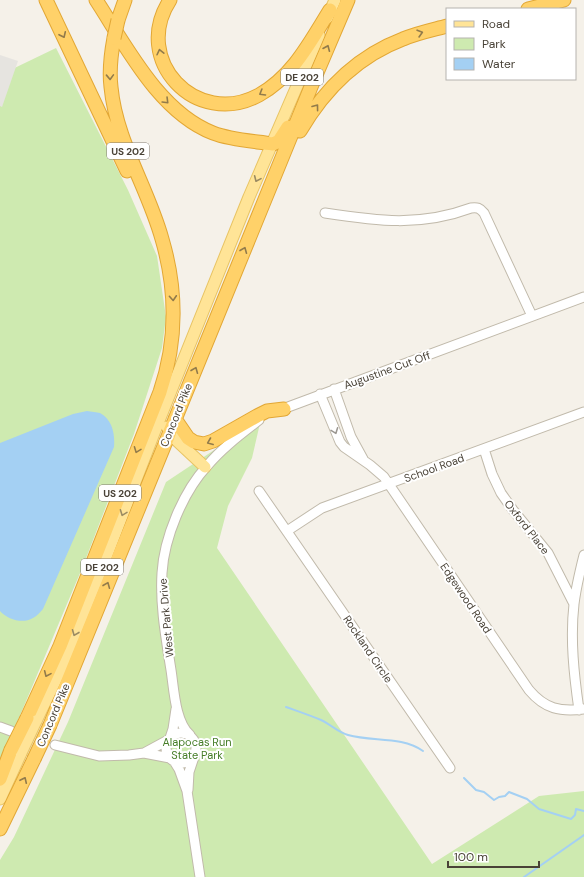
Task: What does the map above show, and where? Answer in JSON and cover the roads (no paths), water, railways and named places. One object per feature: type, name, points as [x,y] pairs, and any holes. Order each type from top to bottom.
[{"type":"highway","points":[[46,0],[167,260]]},
{"type":"highway","points":[[96,0],[147,79],[171,106],[212,133],[230,138],[273,144],[276,143],[282,138],[313,82]]},
{"type":"highway","name":"US 202","points":[[16,751],[32,720],[165,380],[170,358],[174,325],[172,287],[167,260],[157,223],[124,141],[113,103],[110,72],[114,38],[125,0]]},
{"type":"highway","points":[[170,0],[161,18],[158,35],[162,62],[171,77],[185,91],[198,99],[219,104],[234,104],[257,96],[285,76],[299,61],[336,8]]},
{"type":"highway","name":"Concord Pike","points":[[0,829],[50,725],[313,82],[336,8],[348,0]]},
{"type":"highway","points":[[532,8],[564,0]]},
{"type":"highway","name":"US 202","points":[[280,163],[315,107],[339,80],[352,69],[365,59],[392,43],[416,34],[446,26]]},
{"type":"highway","points":[[175,419],[188,438],[194,442],[204,444],[213,441],[267,411],[284,408]]},
{"type":"highway","points":[[0,765],[16,751]]},
{"type":"highway","points":[[0,779],[16,751]]},
{"type":"highway","points":[[0,838],[14,801]]},
{"type":"main road","name":"Concord Pike","points":[[32,720],[60,671],[246,203],[336,8]]},
{"type":"main road","points":[[163,411],[164,420],[169,432],[175,440],[206,467]]},
{"type":"main road","name":"Concord Pike","points":[[0,799],[16,751]]},
{"type":"street","points":[[325,213],[370,220],[390,221],[431,219],[476,207],[484,213],[532,316]]},
{"type":"street","name":"Augustine Cut Off","points":[[206,467],[232,441],[270,414],[320,394],[584,297]]},
{"type":"street","name":"Edgewood Road","points":[[334,389],[351,437],[364,460]]},
{"type":"street","name":"Edgewood Road","points":[[320,394],[340,442],[344,447],[378,471],[529,690],[541,702],[548,706],[562,710],[582,709]]},
{"type":"street","name":"School Road","points":[[287,530],[322,508],[583,414]]},
{"type":"street","name":"Oxford Place","points":[[484,449],[492,474],[501,493],[548,553],[574,604]]},
{"type":"street","name":"West Park Drive","points":[[190,735],[183,727],[176,708],[164,625],[162,572],[170,536],[180,508],[193,484],[206,467]]},
{"type":"street","name":"Rockland Circle","points":[[259,491],[450,768]]},
{"type":"street","points":[[582,709],[574,662],[574,604],[584,555]]},
{"type":"street","name":"West Park Drive","points":[[169,739],[173,729],[176,708]]},
{"type":"street","points":[[0,727],[11,731]]},
{"type":"street","points":[[144,753],[169,739],[173,735],[180,733],[190,735],[196,743],[196,749],[189,772],[187,791]]},
{"type":"street","points":[[169,739],[166,748],[179,770],[187,791],[200,877]]},
{"type":"street","points":[[55,745],[99,756],[144,753],[172,759],[181,763],[192,759],[195,755]]},
{"type":"water","points":[[87,411],[100,413],[108,420],[112,428],[114,447],[43,609],[29,620],[20,621],[11,619],[0,611],[0,443],[73,414]]},
{"type":"waterway","points":[[286,707],[321,720],[348,735],[406,743],[423,751]]},
{"type":"waterway","points":[[464,778],[476,790],[484,792],[494,800],[505,796],[509,792],[527,799],[539,809],[571,819],[575,815],[576,809],[584,811]]},
{"type":"waterway","points":[[524,877],[584,835]]},
{"type":"park label","name":"Alapocas Run State Park","points":[[197,748]]}]
